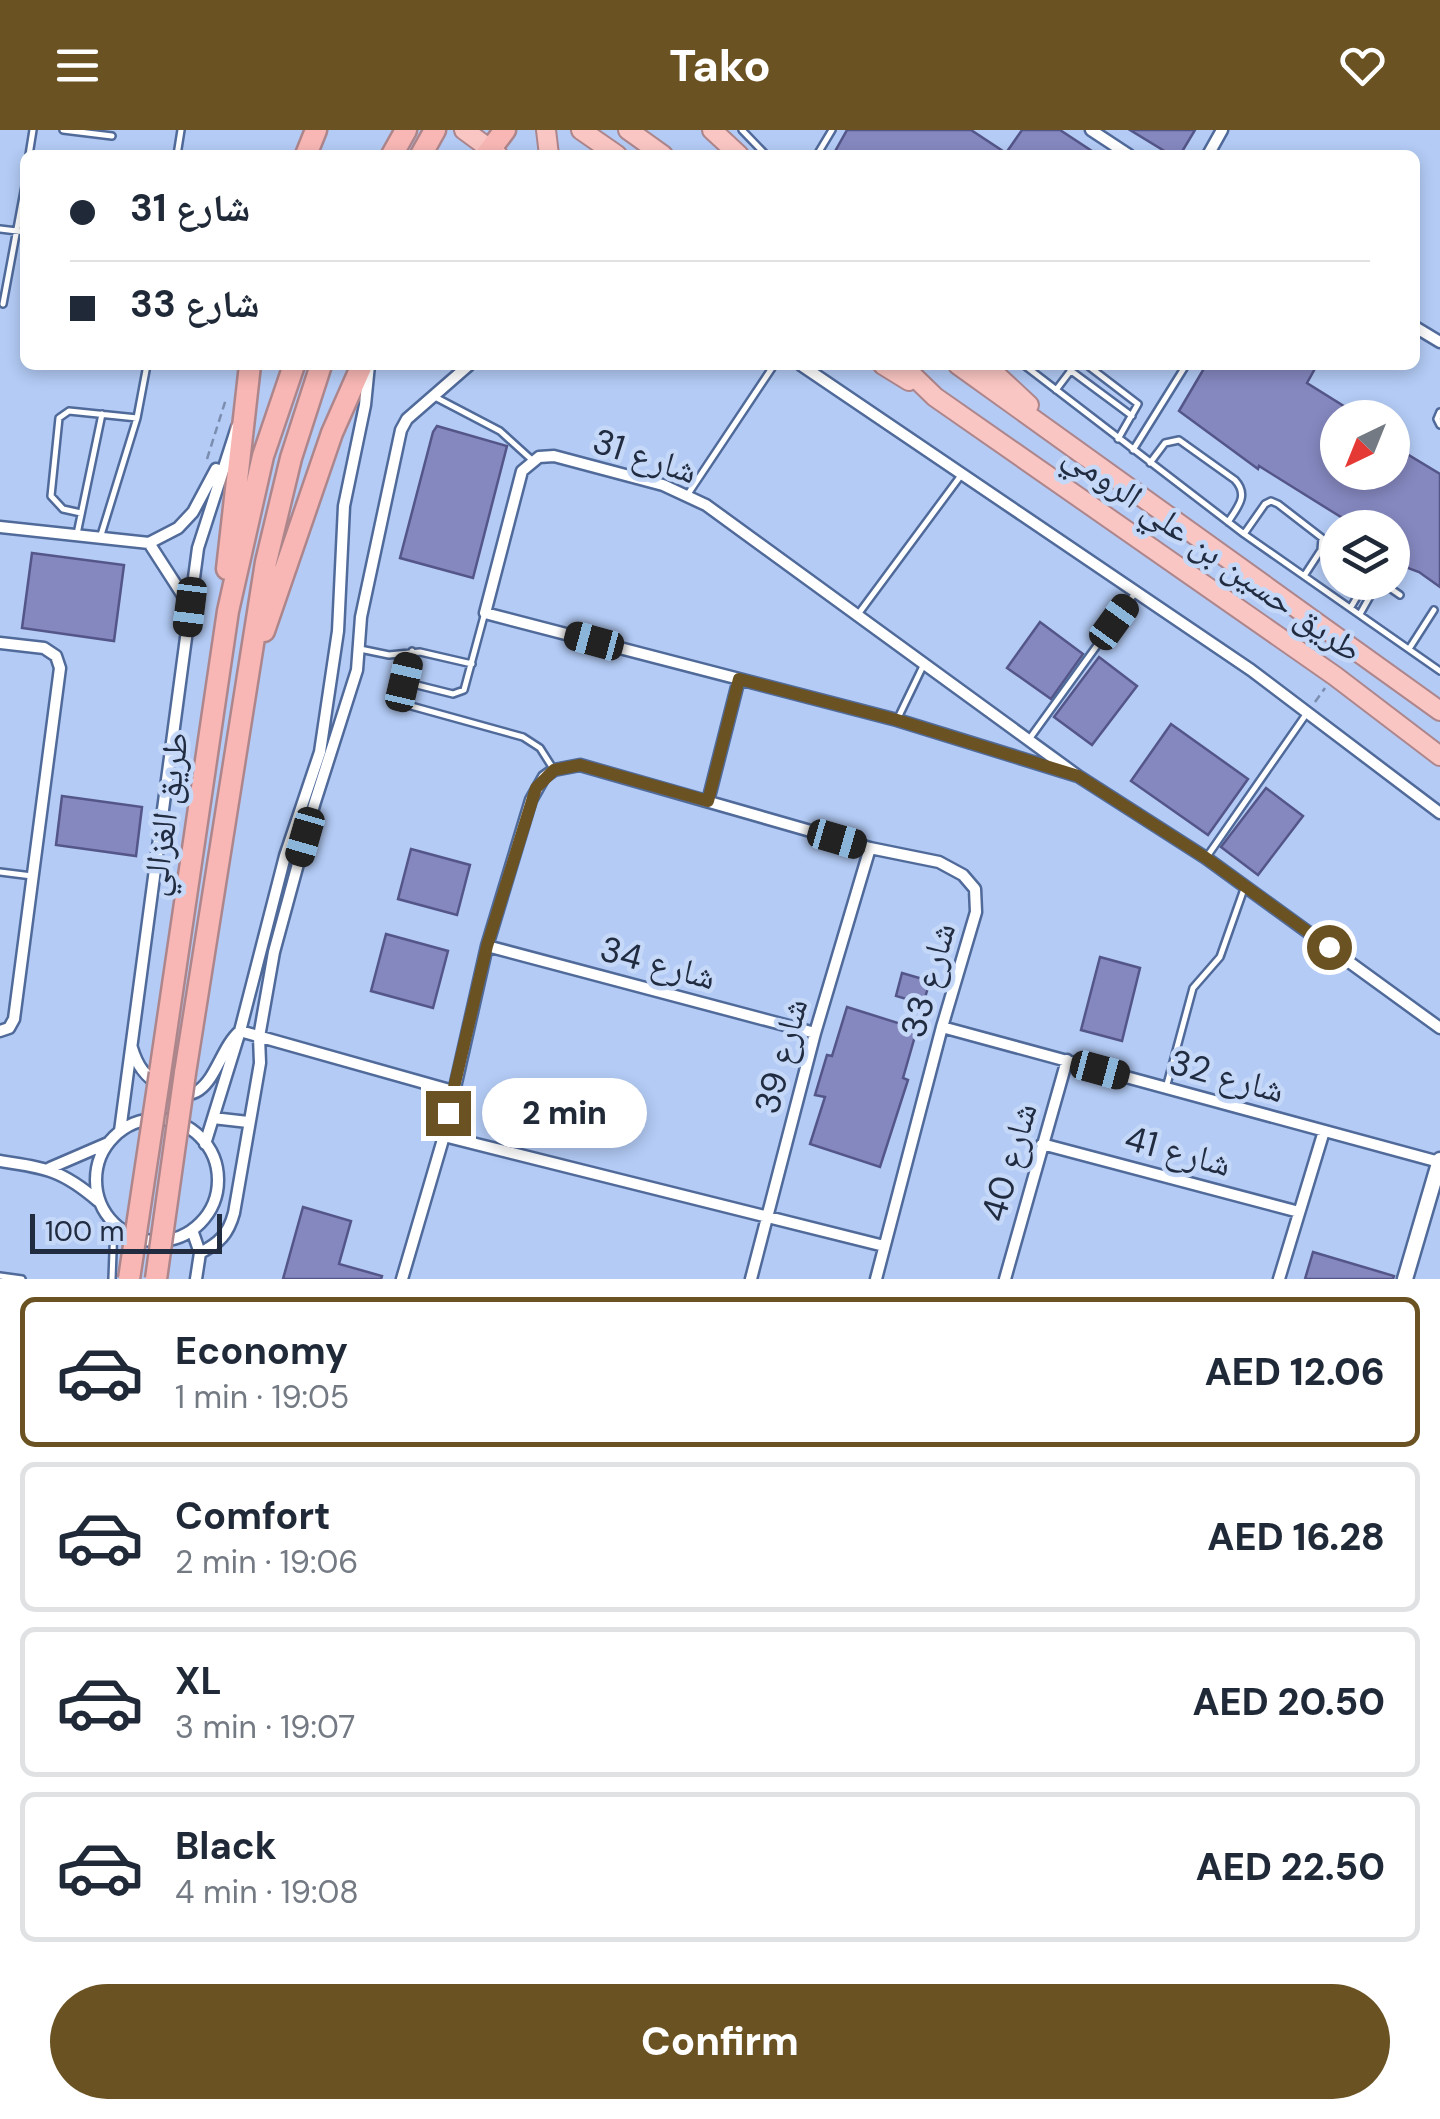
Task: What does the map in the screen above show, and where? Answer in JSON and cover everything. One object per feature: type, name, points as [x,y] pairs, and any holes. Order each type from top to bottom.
[{"type":"highway","points":[[581,130],[610,150]]},
{"type":"highway","points":[[712,130],[734,150]]},
{"type":"highway","points":[[465,131],[487,150]]},
{"type":"highway","points":[[228,611],[226,566],[249,370]]},
{"type":"highway","name":"طريق الغزالي","points":[[129,1279],[228,611],[263,456],[292,370]]},
{"type":"highway","name":"طريق الغزالي","points":[[156,1279],[270,544],[291,458],[319,370]]},
{"type":"highway","points":[[246,684],[332,433],[364,370]]},
{"type":"highway","points":[[891,370],[934,397]]},
{"type":"highway","name":"طريق حسين بن علي الرومي","points":[[907,370],[934,397],[1335,676],[1440,756]]},
{"type":"highway","name":"طريق حسين بن علي الرومي","points":[[965,370],[1440,711]]},
{"type":"highway","points":[[991,370],[1061,438]]},
{"type":"street","points":[[1091,130],[1121,150]]},
{"type":"street","points":[[205,1144],[240,1031],[285,856],[320,752],[338,631],[344,506],[365,405],[366,370]]},
{"type":"street","points":[[200,1253],[221,1241],[230,1227],[260,1063],[259,1037],[274,952],[356,670],[361,617],[401,430],[408,419],[463,370]]},
{"type":"street","points":[[808,370],[1308,711],[1440,813]]},
{"type":"street","points":[[0,527],[150,543],[178,528],[193,512],[245,407]]},
{"type":"street","points":[[120,1131],[198,548],[231,440]]},
{"type":"street","name":"شارع 31","points":[[532,460],[554,456],[688,494],[1078,776],[1206,858],[1440,1028]]},
{"type":"street","points":[[484,613],[519,478],[532,460]]},
{"type":"street","points":[[150,543],[190,607]]},
{"type":"street","name":"شارع 31","points":[[484,613],[897,720],[1078,776]]},
{"type":"street","points":[[0,643],[44,648],[56,656],[60,668],[14,1019],[9,1028],[0,1031]]},
{"type":"street","points":[[708,801],[739,679]]},
{"type":"street","name":"شارع 33","points":[[554,770],[580,765],[870,848],[938,862],[963,875],[975,888],[976,912],[876,1279]]},
{"type":"street","points":[[402,1279],[444,1136],[487,946],[531,800],[544,777],[554,770]]},
{"type":"street","name":"شارع 39","points":[[750,1279],[815,1033],[870,848]]},
{"type":"street","name":"شارع 34","points":[[487,946],[815,1033]]},
{"type":"street","name":"32 شارع","points":[[942,1028],[1440,1161]]},
{"type":"street","points":[[240,1031],[453,1090]]},
{"type":"street","points":[[132,1045],[148,1078],[170,1092],[189,1094],[212,1078],[231,1039],[240,1031]]},
{"type":"street","name":"شارع 40","points":[[1005,1279],[1067,1060]]},
{"type":"street","points":[[213,1118],[248,1122]]},
{"type":"street","points":[[0,1161],[50,1168],[100,1202],[114,1224],[152,1241],[180,1237],[192,1230],[212,1206],[217,1190],[213,1158],[205,1144],[194,1132],[165,1120],[149,1120],[120,1131],[108,1143],[50,1168]]},
{"type":"street","points":[[1280,1279],[1324,1131]]},
{"type":"street","points":[[444,1136],[884,1246]]},
{"type":"street","points":[[100,1202],[96,1172],[108,1143]]},
{"type":"street","name":"شارع 41","points":[[1042,1144],[1299,1212]]},
{"type":"street","points":[[1405,1279],[1440,1161]]},
{"type":"street","points":[[192,1230],[200,1253],[196,1279]]},
{"type":"lane","points":[[63,130],[112,136]]},
{"type":"lane","points":[[742,130],[761,150]]},
{"type":"lane","points":[[4,304],[20,225]]},
{"type":"lane","points":[[0,229],[20,231]]},
{"type":"lane","points":[[100,538],[137,418],[146,370]]},
{"type":"lane","points":[[688,494],[771,370]]},
{"type":"lane","points":[[1030,370],[1244,534],[1438,670],[1440,661]]},
{"type":"lane","points":[[1056,390],[1071,370]]},
{"type":"lane","points":[[1074,370],[1132,416]]},
{"type":"lane","points":[[1094,370],[1138,406],[1118,438]]},
{"type":"lane","points":[[1133,450],[1183,370]]},
{"type":"lane","points":[[434,396],[500,430],[532,460]]},
{"type":"lane","points":[[81,513],[63,509],[51,496],[57,421],[69,410],[137,418]]},
{"type":"lane","points":[[1440,412],[1440,425]]},
{"type":"lane","points":[[76,535],[102,414]]},
{"type":"lane","points":[[1150,463],[1165,443],[1179,440],[1235,480],[1242,498],[1228,522]]},
{"type":"lane","points":[[857,615],[962,474]]},
{"type":"lane","points":[[1244,534],[1265,504],[1278,504],[1322,538],[1321,550],[1304,576]]},
{"type":"lane","points":[[1028,740],[1135,592]]},
{"type":"lane","points":[[1351,608],[1356,600]]},
{"type":"lane","points":[[1360,614],[1369,600]]},
{"type":"lane","points":[[1409,649],[1434,610]]},
{"type":"lane","points":[[404,682],[457,694],[466,686],[484,613]]},
{"type":"lane","points":[[360,649],[389,656],[412,651],[472,664]]},
{"type":"lane","points":[[412,651],[401,698],[407,705],[523,737],[540,748],[554,770]]},
{"type":"lane","points":[[897,720],[924,664]]},
{"type":"lane","points":[[1206,858],[1308,711]]},
{"type":"lane","points":[[0,872],[33,876]]},
{"type":"lane","points":[[1166,1088],[1193,988],[1220,957],[1245,886]]},
{"type":"lane","points":[[112,1279],[114,1224]]},
{"type":"lane","points":[[0,1276],[22,1279]]},
{"type":"path","points":[[1308,711],[1335,676]]},
{"type":"building","points":[[847,130],[971,130],[1001,150],[836,150]]},
{"type":"building","points":[[1022,130],[1060,130],[1090,150],[1008,150]]},
{"type":"building","points":[[1130,130],[1195,130],[1183,150],[1163,150]]},
{"type":"building","points":[[1203,370],[1314,370],[1307,383],[1334,400],[1320,400],[1320,490],[1410,490],[1410,456],[1440,474],[1440,587],[1410,569],[1410,510],[1330,510],[1259,466],[1258,469],[1179,411]]},
{"type":"building","points":[[437,426],[507,446],[473,578],[400,558]]},
{"type":"building","points":[[32,553],[124,565],[114,641],[22,628]]},
{"type":"building","points":[[1040,622],[1083,654],[1051,699],[1007,668]]},
{"type":"building","points":[[1099,657],[1137,686],[1092,745],[1054,717]]},
{"type":"building","points":[[1171,724],[1248,779],[1208,835],[1131,781]]},
{"type":"building","points":[[1266,788],[1303,816],[1258,875],[1221,847]]},
{"type":"building","points":[[62,796],[142,807],[136,856],[56,845]]},
{"type":"building","points":[[411,849],[470,865],[457,915],[398,899]]},
{"type":"building","points":[[386,934],[448,951],[433,1008],[371,991]]},
{"type":"building","points":[[1100,957],[1140,968],[1122,1041],[1081,1030]]},
{"type":"building","points":[[902,973],[930,981],[923,1004],[896,996]]},
{"type":"building","points":[[847,1007],[917,1029],[903,1078],[908,1080],[880,1167],[810,1144],[825,1097],[815,1095]]},
{"type":"building","points":[[303,1207],[351,1221],[339,1264],[382,1276],[381,1279],[283,1279]]},
{"type":"building","points":[[1313,1252],[1394,1276],[1305,1279]]},
{"type":"route","points":[[448,1113],[487,946],[536,788],[554,770],[580,765],[708,801],[739,679],[897,720],[1078,776],[1206,858],[1329,947]]}]
